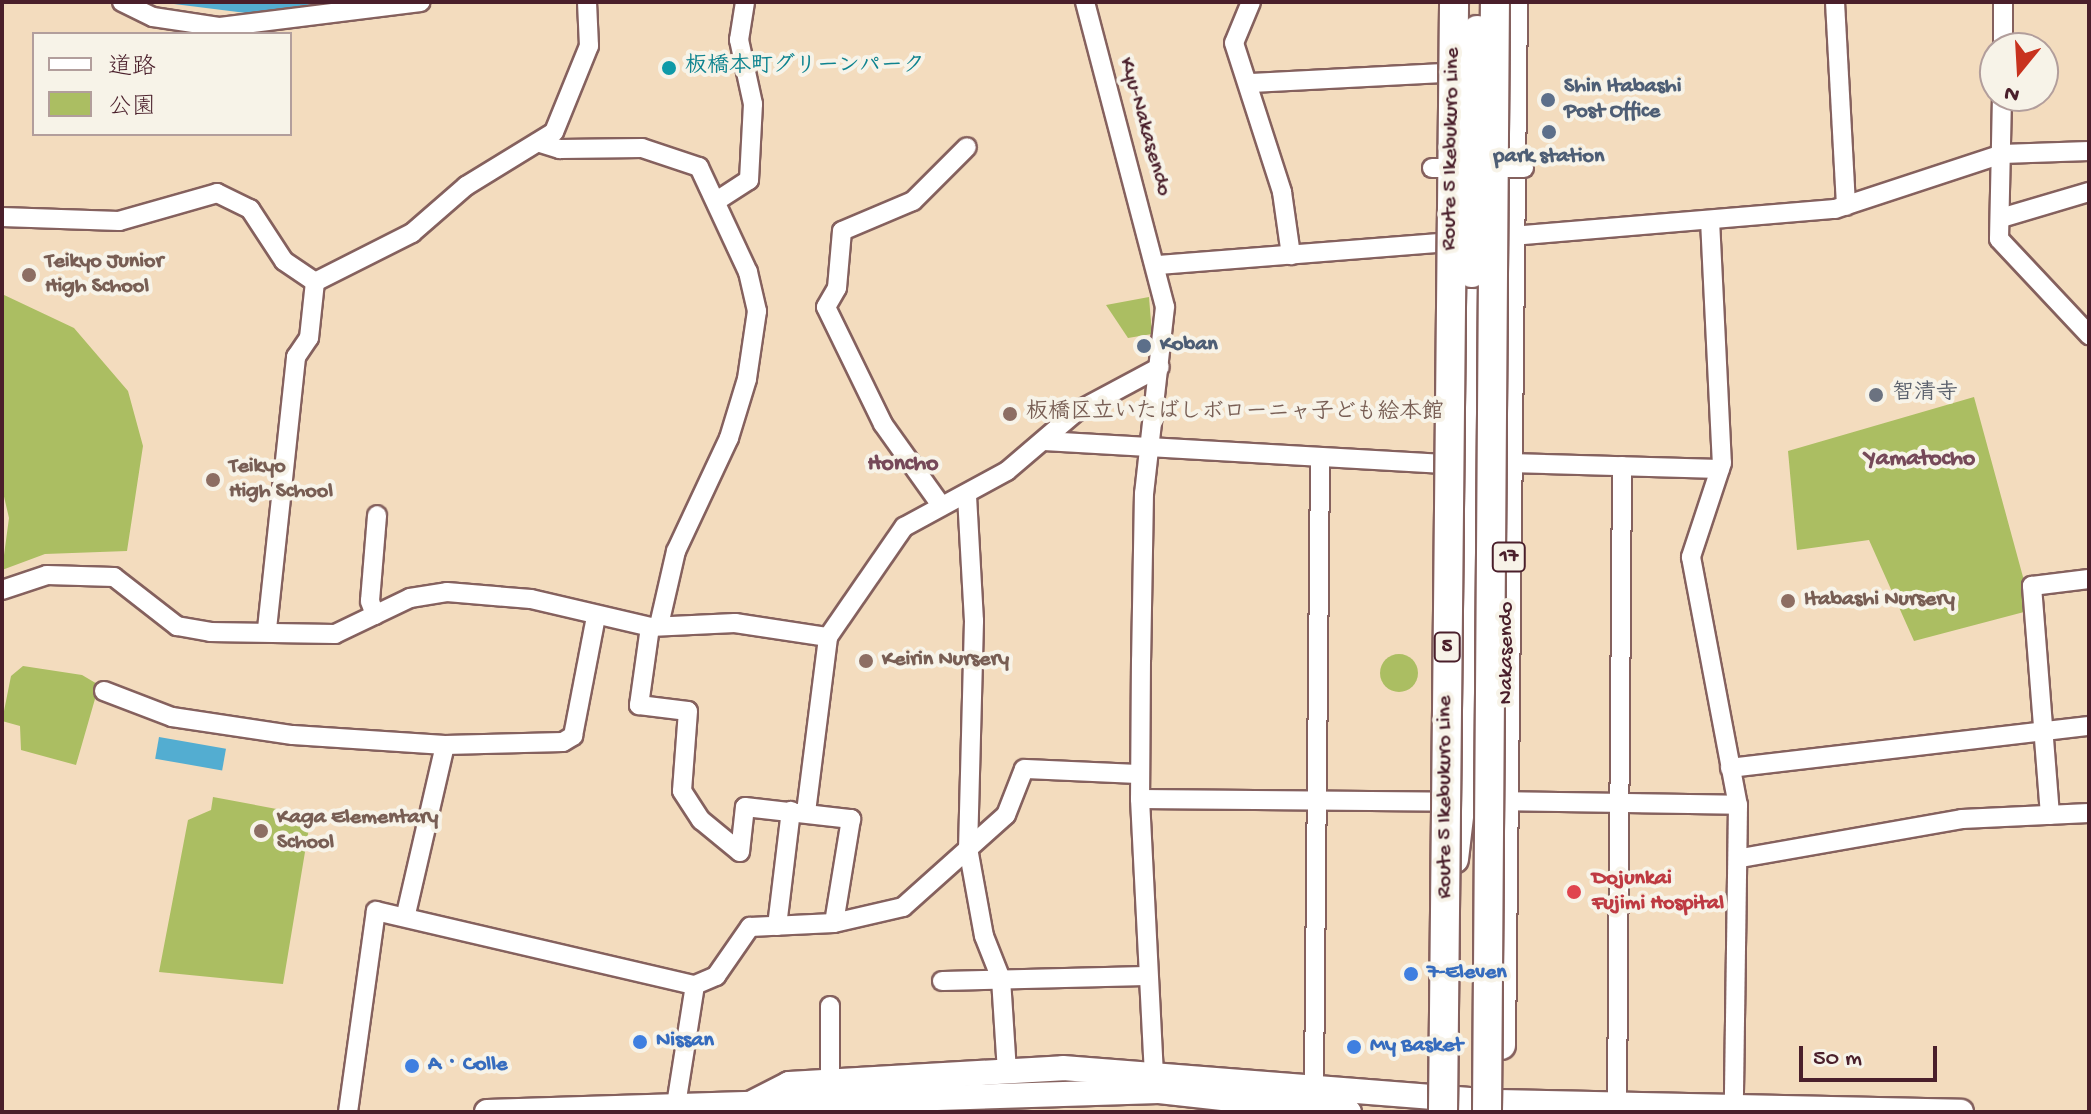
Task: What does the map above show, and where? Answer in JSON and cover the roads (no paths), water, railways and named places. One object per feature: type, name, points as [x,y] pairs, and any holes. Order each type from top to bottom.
[{"type":"highway","points":[[1437,1108],[1436,975],[1452,802],[1444,464],[1445,2]]},
{"type":"highway","name":"Route 5 Ikebukuro Line","points":[[1437,1108],[1454,2]]},
{"type":"highway","points":[[1452,802],[1467,772],[1471,717],[1472,94],[1481,2]]},
{"type":"highway","points":[[1481,2],[1482,178],[1511,236]]},
{"type":"highway","name":"Route 5 Ikebukuro Line","points":[[1495,2],[1495,1109]]},
{"type":"highway","name":"Nakasendo","points":[[1495,1109],[1507,801],[1513,2]]},
{"type":"main road","points":[[754,1102],[789,1084],[1007,1071],[1154,1071],[1314,1086],[1437,1108],[1617,1105],[1961,1112]]},
{"type":"main road","points":[[487,1112],[1159,1091],[1349,1112]]},
{"type":"street","points":[[122,2],[153,17],[220,27],[420,2]]},
{"type":"street","points":[[315,282],[412,233],[466,186],[554,132],[583,64],[587,2]]},
{"type":"street","points":[[718,200],[749,180],[753,104],[739,40],[745,2]]},
{"type":"street","name":"Kyu-Nakasendo","points":[[1085,2],[1158,265],[1165,307],[1144,493],[1140,799],[1154,1071]]},
{"type":"street","points":[[1251,2],[1234,43],[1251,83],[1282,192],[1291,255]]},
{"type":"street","points":[[1835,2],[1846,206]]},
{"type":"street","points":[[2003,2],[2003,32]]},
{"type":"street","points":[[1251,83],[1444,73]]},
{"type":"street","points":[[2002,112],[1999,239],[2089,335]]},
{"type":"street","points":[[540,143],[674,155],[699,167],[718,200],[748,272],[754,344],[729,438],[668,574],[639,705],[688,711],[682,791],[701,820],[740,852],[745,807],[851,819],[834,923]]},
{"type":"street","points":[[940,504],[883,424],[826,307],[837,288],[842,231],[913,201],[967,147]]},
{"type":"street","points":[[1158,265],[1444,243],[1846,206],[2002,154],[2089,151]]},
{"type":"street","points":[[1432,168],[1524,168]]},
{"type":"street","points":[[2001,218],[2089,192]]},
{"type":"street","points":[[2,217],[119,221],[217,193],[250,209],[284,261],[315,282]]},
{"type":"street","points":[[1710,220],[1720,469],[1691,557],[1738,805],[1741,858],[1734,1107]]},
{"type":"street","points":[[267,629],[296,357],[309,338],[315,282]]},
{"type":"street","points":[[777,926],[828,637],[904,527],[940,504],[967,496],[1044,441],[1076,412],[1160,367]]},
{"type":"street","points":[[1044,441],[1444,464]]},
{"type":"street","points":[[1314,1086],[1320,457]]},
{"type":"street","points":[[1509,463],[1720,469]]},
{"type":"street","points":[[1617,1105],[1622,466]]},
{"type":"street","points":[[967,496],[974,621],[968,848],[984,936],[1001,979],[1007,1071]]},
{"type":"street","points":[[375,615],[370,601],[377,515]]},
{"type":"street","points":[[2,590],[47,575],[114,577],[177,626],[335,634],[375,615],[447,592],[531,599],[596,616],[655,626],[735,623],[828,637]]},
{"type":"street","points":[[2050,815],[2032,586],[2089,579]]},
{"type":"street","points":[[104,691],[172,717],[293,735],[445,745],[573,736],[596,616]]},
{"type":"street","points":[[1730,768],[2089,726]]},
{"type":"street","points":[[406,914],[445,745]]},
{"type":"street","points":[[348,1112],[376,911],[406,914],[503,946],[695,985],[716,976],[750,927],[834,923],[903,907],[1006,815],[1024,769],[1140,774]]},
{"type":"street","points":[[1140,799],[1738,805]]},
{"type":"street","points":[[1741,858],[1962,819],[2089,813]]},
{"type":"street","points":[[942,981],[1147,976]]},
{"type":"street","points":[[676,1105],[695,985]]},
{"type":"street","points":[[830,1006],[830,1081]]},
{"type":"water","points":[[158,2],[328,2],[246,13]]},
{"type":"water","points":[[159,737],[226,749],[222,770],[155,759]]},
{"type":"place","name":"板橋本町グリーンパーク","points":[[669,68]]},
{"type":"place","name":"Shin Itabashi Post Office","points":[[1548,100]]},
{"type":"place","name":"park station","points":[[1549,132]]},
{"type":"place","name":"Teikyo Junior High School","points":[[29,275]]},
{"type":"place","name":"Koban","points":[[1144,346]]},
{"type":"place","name":"智清寺","points":[[1876,395]]},
{"type":"place","name":"板橋区立いたばしボローニャ子ども絵本館","points":[[1010,414]]},
{"type":"place","name":"Teikyo High School","points":[[213,480]]},
{"type":"place","name":"Itabashi Nursery","points":[[1788,601]]},
{"type":"place","name":"Keirin Nursery","points":[[866,661]]},
{"type":"place","name":"Kaga Elementary School","points":[[261,831]]},
{"type":"place","name":"Dojunkai Fujimi Hospital","points":[[1574,892]]},
{"type":"place","name":"7-Eleven","points":[[1411,974]]},
{"type":"place","name":"Nissan","points":[[640,1042]]},
{"type":"place","name":"My Basket","points":[[1354,1047]]},
{"type":"place","name":"A・Colle","points":[[412,1066]]},
{"type":"district","name":"Yamatocho","points":[[1920,460]]},
{"type":"district","name":"Honcho","points":[[903,465]]}]
